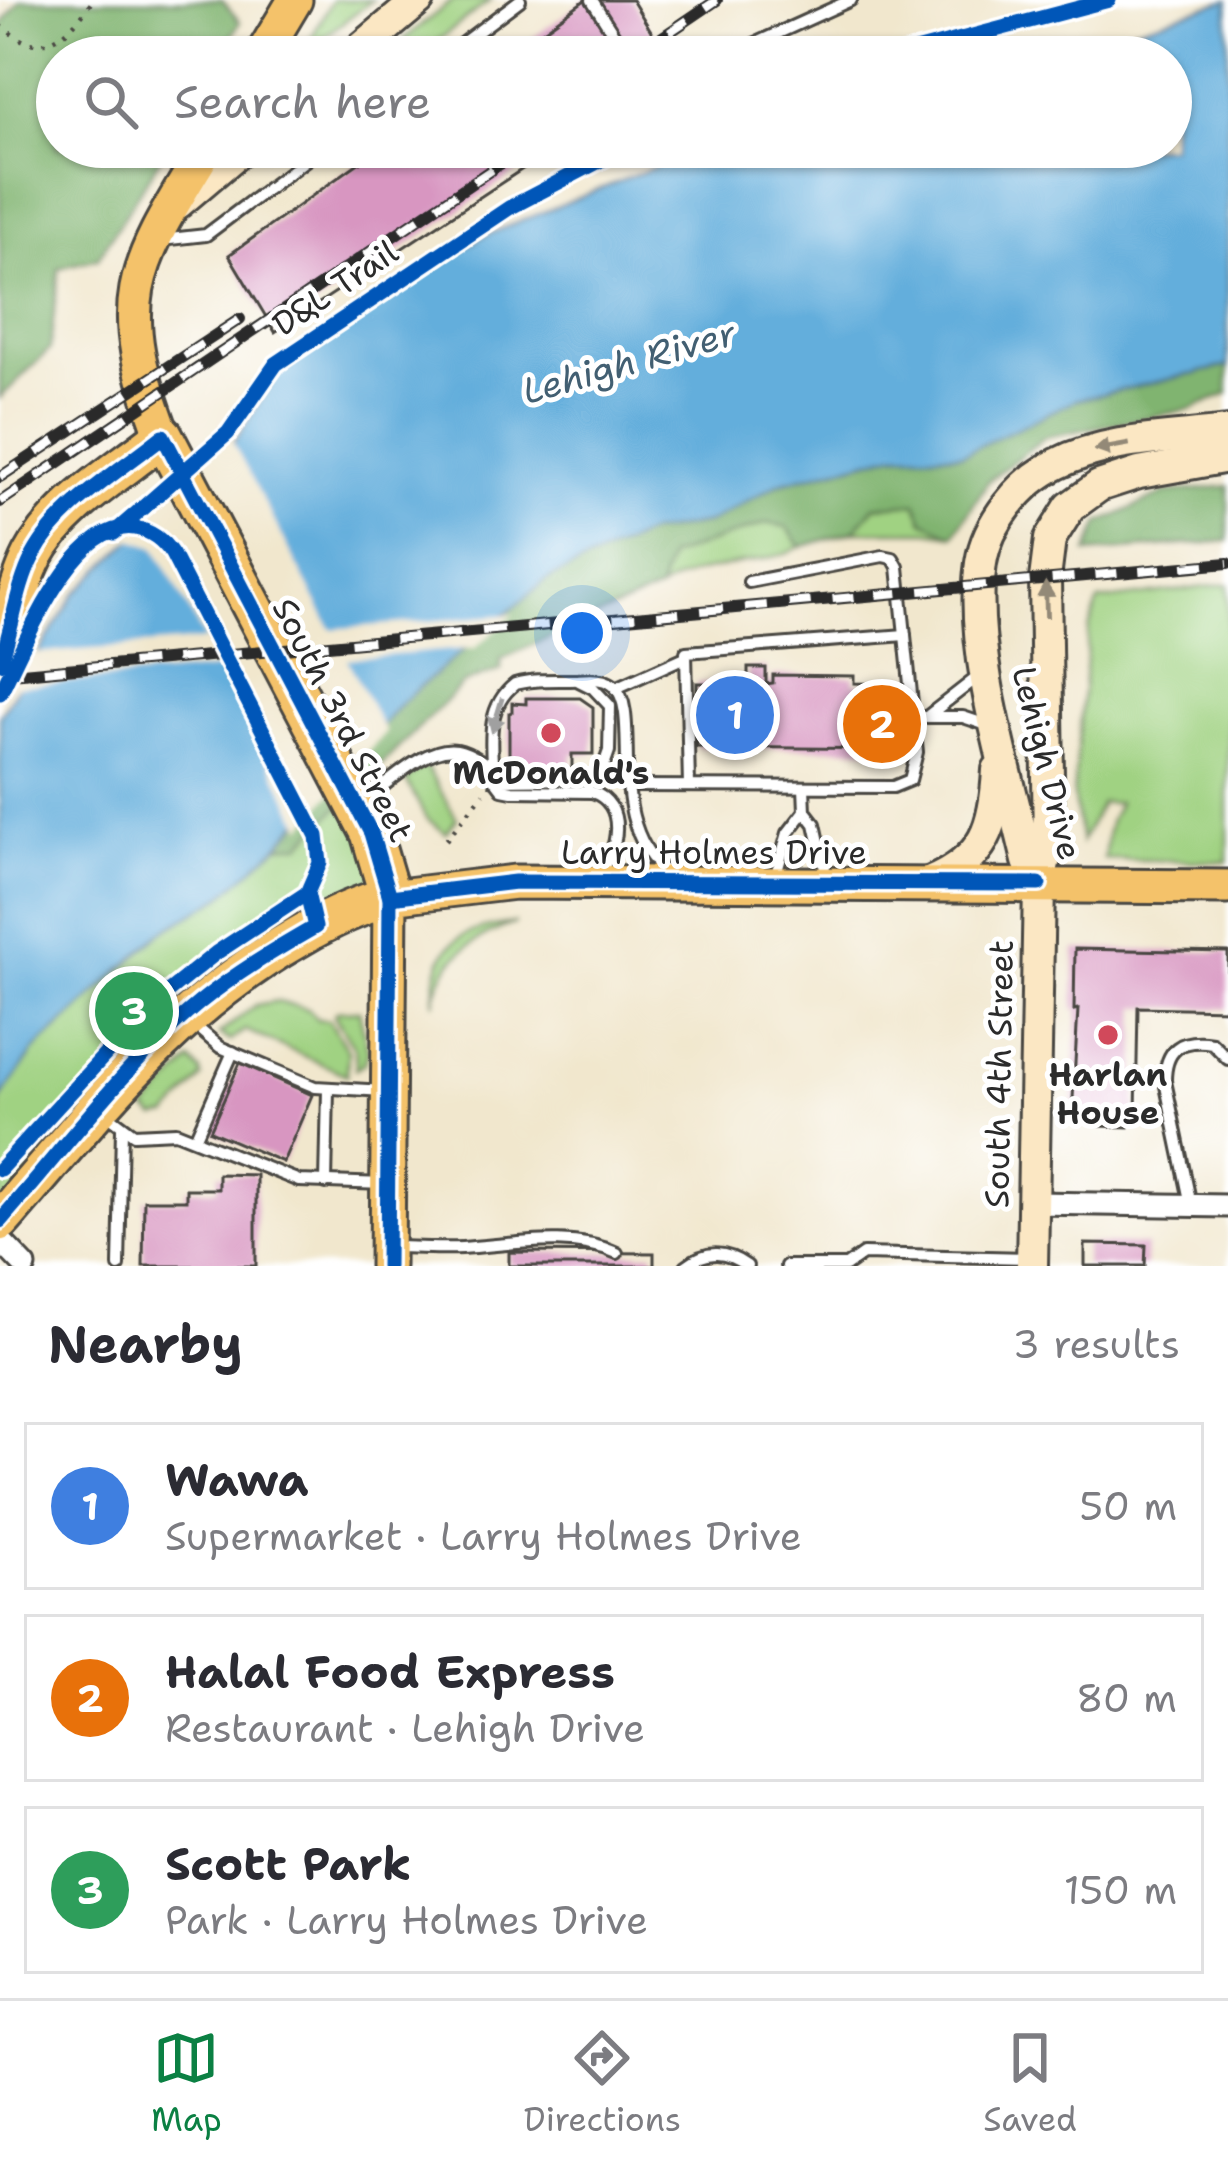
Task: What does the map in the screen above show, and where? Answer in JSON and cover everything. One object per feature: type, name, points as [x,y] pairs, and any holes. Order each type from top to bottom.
[{"type":"highway","points":[[0,663],[22,583],[40,544],[66,516],[170,450]]},
{"type":"highway","name":"South 3rd Street","points":[[170,450],[378,847],[390,897]]},
{"type":"highway","name":"Larry Holmes Drive","points":[[0,1221],[110,1118],[185,1016],[261,958],[346,912],[390,897]]},
{"type":"main road","points":[[274,36],[295,0]]},
{"type":"main road","points":[[170,450],[146,391],[134,339],[136,286],[152,241],[194,168]]},
{"type":"main road","name":"Larry Holmes Drive","points":[[390,897],[463,886],[588,882],[1228,886]]},
{"type":"main road","name":"South 3rd Street","points":[[387,1256],[390,897]]},
{"type":"street","points":[[376,36],[418,0]]},
{"type":"street","points":[[168,211],[219,168]]},
{"type":"street","name":"Lehigh Drive","points":[[1039,884],[1028,861],[985,662],[979,597],[982,558],[1015,496],[1042,472],[1094,450],[1228,432]]},
{"type":"street","name":"Lehigh Drive","points":[[1039,884],[1048,842],[1045,579],[1050,539],[1070,507],[1099,486],[1138,473],[1228,457]]},
{"type":"street","points":[[931,882],[968,863],[980,847],[994,802],[997,728]]},
{"type":"street","name":"South 4th Street","points":[[1032,1262],[1039,884]]},
{"type":"street","points":[[1033,1202],[1228,1206]]},
{"type":"street","points":[[0,1240],[25,1266]]},
{"type":"lane","points":[[472,36],[520,0]]},
{"type":"lane","points":[[592,0],[615,36]]},
{"type":"lane","points":[[771,36],[851,0]]},
{"type":"lane","points":[[152,241],[206,235],[295,168]]},
{"type":"lane","points":[[626,786],[893,787],[910,780],[917,752],[898,567],[893,558],[883,556],[749,582]]},
{"type":"lane","points":[[689,786],[686,652],[905,635]]},
{"type":"lane","points":[[616,688],[686,657]]},
{"type":"lane","points":[[928,715],[968,688],[985,662]]},
{"type":"lane","points":[[494,781],[589,779],[602,773],[610,751],[610,706],[593,688],[576,680]]},
{"type":"lane","points":[[494,781],[493,719],[507,689],[524,681],[604,680],[616,688],[624,704],[626,786],[638,834],[656,865],[682,882]]},
{"type":"lane","points":[[914,718],[963,718],[997,728]]},
{"type":"lane","points":[[355,802],[437,752],[462,751],[492,767]]},
{"type":"lane","points":[[494,781],[512,791],[592,792],[611,803],[615,849],[588,882]]},
{"type":"lane","points":[[804,787],[805,811],[815,824],[828,881]]},
{"type":"lane","points":[[774,881],[788,833],[805,811]]},
{"type":"lane","points":[[185,1016],[209,1041],[328,1088],[388,1090]]},
{"type":"lane","points":[[1191,1205],[1165,1082],[1167,1061],[1187,1041],[1211,1042],[1228,1059]]},
{"type":"lane","points":[[196,1139],[232,1052]]},
{"type":"lane","points":[[326,1183],[328,1088]]},
{"type":"lane","points":[[110,1118],[134,1134],[176,1132],[288,1177],[388,1184]]},
{"type":"lane","points":[[110,1118],[119,1266]]},
{"type":"lane","points":[[387,1256],[552,1243],[598,1244],[616,1252]]},
{"type":"lane","points":[[686,1266],[698,1257],[723,1253],[747,1266]]},
{"type":"lane","points":[[786,1266],[846,1266],[862,1254],[1032,1262]]},
{"type":"path","points":[[58,36],[77,25],[93,0]]},
{"type":"path","points":[[0,26],[36,43]]},
{"type":"green space","points":[[20,0],[222,0],[240,22],[232,36],[36,36],[36,168],[154,168],[98,258],[59,268],[50,349],[0,398],[0,27]]},
{"type":"green space","points":[[332,0],[372,0],[325,36],[312,36]]},
{"type":"green space","points":[[453,0],[491,0],[444,36],[408,36]]},
{"type":"green space","points":[[1228,366],[1228,394],[1191,409],[1045,437],[989,480],[954,535],[924,521],[916,503],[875,506],[854,531],[801,547],[787,527],[767,523],[669,557],[659,590],[501,659],[501,670],[464,683],[301,844],[279,846],[403,701],[546,580],[650,533],[708,523],[780,483],[893,454],[962,454],[1076,400]]},
{"type":"green space","points":[[1228,486],[1228,541],[1087,553],[1100,523],[1165,493]]},
{"type":"green space","points":[[917,503],[924,521],[954,535],[854,531],[875,506]]},
{"type":"green space","points":[[767,523],[787,527],[801,547],[693,574],[659,590],[668,557]]},
{"type":"green space","points":[[1228,584],[1228,862],[1104,859],[1109,823],[1118,803],[1101,803],[1081,842],[1073,794],[1089,628],[1099,601]]},
{"type":"green space","points":[[425,765],[457,819],[446,833],[426,818],[406,780]]},
{"type":"green space","points":[[353,798],[385,870],[261,958],[0,1221],[0,1100],[34,1051],[162,932],[221,897],[278,846]]},
{"type":"green space","points":[[516,923],[462,952],[444,974],[434,1004],[439,966],[453,943],[479,930]]},
{"type":"green space","points":[[277,1001],[329,1020],[348,1051],[347,1075],[245,1030],[231,1041],[219,1034],[256,1005]]},
{"type":"green space","points":[[359,1010],[368,1052],[356,1068],[355,1049],[334,1015]]},
{"type":"green space","points":[[191,1061],[202,1078],[168,1116],[156,1118],[146,1110]]},
{"type":"water","name":"Lehigh River","points":[[1228,0],[1228,366],[1076,400],[962,454],[893,454],[780,483],[708,523],[650,533],[546,580],[403,701],[278,846],[221,897],[162,932],[34,1051],[0,1100],[0,715],[75,594],[234,442],[280,369],[481,237],[652,168],[1192,168],[1192,36],[1109,36]]},
{"type":"pier","points":[[230,437],[331,629],[515,614],[475,648],[347,659],[385,732],[303,827],[221,669],[10,687],[31,654],[205,640],[155,547],[126,537]]},
{"type":"building","points":[[585,0],[632,0],[654,36],[535,36]]},
{"type":"building","points":[[351,168],[524,168],[275,332],[229,255]]},
{"type":"building","points":[[748,668],[766,668],[766,684],[773,683],[773,675],[854,676],[854,683],[890,684],[889,711],[897,711],[900,749],[697,747],[697,683],[748,683]]},
{"type":"building","name":"McDonald's","points":[[526,698],[580,698],[593,707],[593,754],[572,754],[572,769],[509,769],[509,713],[512,703],[526,704]]},
{"type":"building","name":"Harlan House","points":[[1075,949],[1228,952],[1228,1009],[1138,1007],[1136,1114],[1128,1113],[1128,1127],[1096,1126],[1096,1118],[1072,1117],[1078,1009],[1074,1010]]},
{"type":"building","points":[[240,1063],[312,1095],[283,1162],[210,1131]]},
{"type":"building","points":[[218,1174],[256,1175],[256,1266],[143,1266],[144,1200],[186,1200],[186,1189],[218,1189]]},
{"type":"building","points":[[1085,1244],[1146,1245],[1145,1266],[1085,1266]]},
{"type":"building","points":[[509,1252],[654,1253],[654,1266],[509,1266]]},
{"type":"railway","points":[[664,36],[717,0]]},
{"type":"railway","points":[[0,502],[494,168]]},
{"type":"railway","points":[[0,477],[240,319]]},
{"type":"railway","points":[[0,675],[1228,563]]},
{"type":"cycle path","points":[[973,36],[1109,0]]},
{"type":"cycle path","name":"D&L Trail","points":[[114,533],[228,433],[276,364],[509,208],[586,168]]},
{"type":"cycle path","points":[[0,663],[22,582],[44,538],[74,505],[163,436],[371,833],[390,897],[387,1266]]},
{"type":"cycle path","points":[[0,693],[71,564],[112,531],[135,528],[151,534],[172,554],[317,836],[320,863],[307,893],[216,953],[149,1007],[0,1169]]},
{"type":"cycle path","points":[[390,897],[515,882],[1039,884]]},
{"type":"cycle path","points":[[0,1221],[172,1027],[227,982],[315,927],[307,893]]},
{"type":"place","name":"Wawa","points":[[735,715]]},
{"type":"place","name":"Halal Food Express","points":[[882,724]]},
{"type":"place","name":"McDonald's","points":[[551,733]]},
{"type":"place","name":"Scott Park","points":[[134,1011]]},
{"type":"place","name":"Harlan House","points":[[1108,1035]]}]
